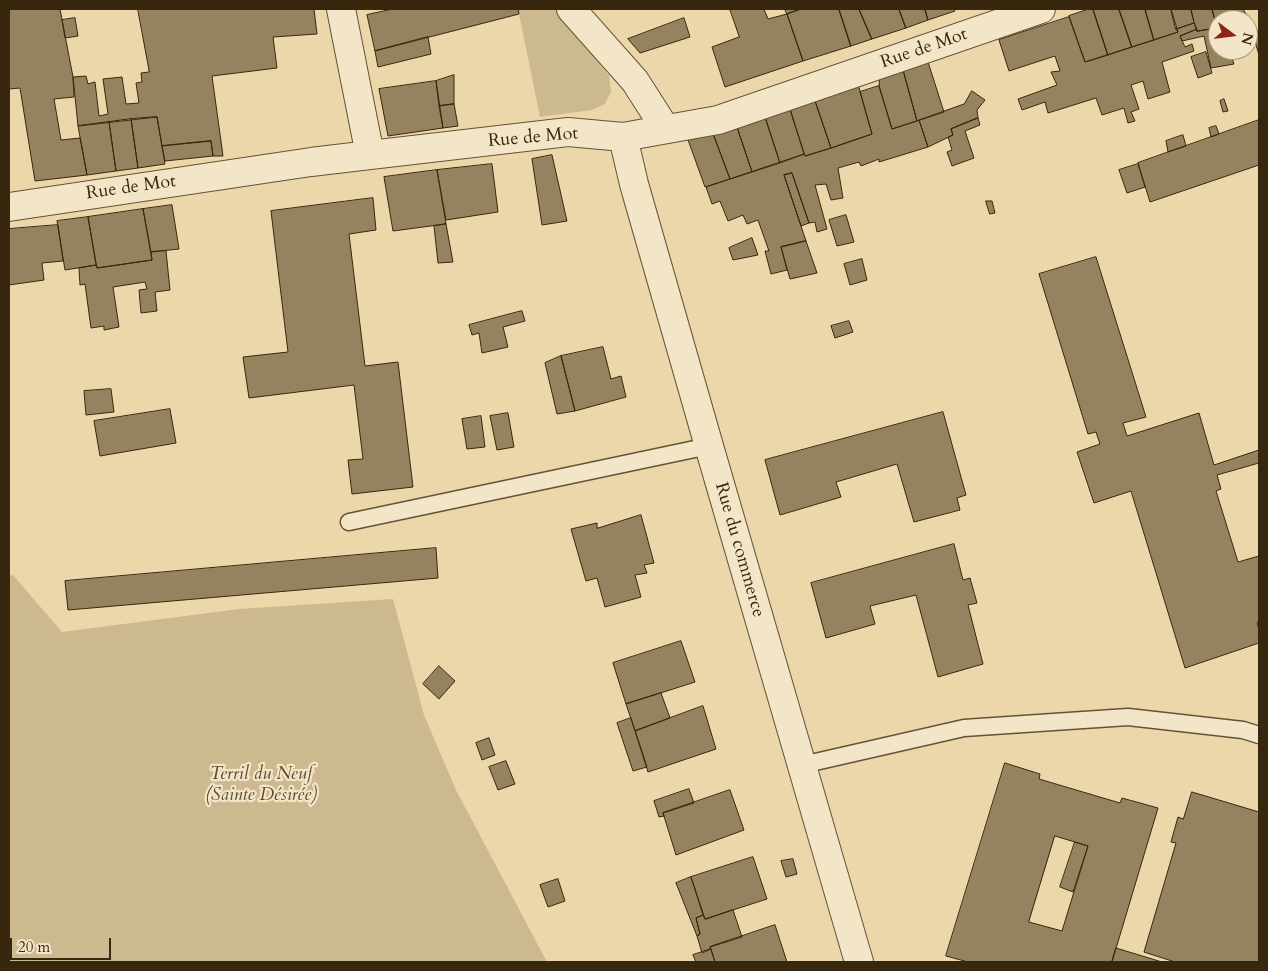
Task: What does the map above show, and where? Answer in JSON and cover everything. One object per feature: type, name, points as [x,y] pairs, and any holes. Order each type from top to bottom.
[{"type":"street","points":[[341,9],[370,155]]},
{"type":"street","points":[[571,9],[635,81],[665,128]]},
{"type":"street","name":"Rue de Mot","points":[[9,207],[370,155],[568,132],[623,136],[718,120],[1041,9]]},
{"type":"street","name":"Rue du commerce","points":[[623,136],[634,184],[859,962]]},
{"type":"lane","points":[[348,522],[709,446]]},
{"type":"lane","points":[[802,765],[964,728],[1128,717],[1243,730],[1259,735]]},
{"type":"green space","points":[[518,9],[556,9],[609,76],[611,92],[605,104],[592,110],[540,117]]},
{"type":"green space","name":"Terril du Neuf (Sainte Désirée)","points":[[13,575],[62,632],[239,609],[393,599],[424,715],[456,790],[547,962],[9,962],[9,576]]},
{"type":"building","points":[[9,9],[60,9],[73,77],[74,97],[54,99],[61,140],[80,138],[87,175],[35,181],[20,88],[9,89]]},
{"type":"building","points":[[138,9],[314,9],[317,34],[273,37],[277,68],[212,76],[223,156],[213,156],[211,141],[162,146],[157,117],[78,126],[73,77],[86,76],[88,84],[95,82],[99,116],[108,114],[103,79],[122,77],[126,104],[139,103],[136,83],[142,82],[141,73],[149,72]]},
{"type":"building","points":[[393,9],[518,9],[519,14],[375,51],[367,15]]},
{"type":"building","points":[[730,9],[764,9],[768,19],[787,14],[803,61],[725,87],[712,47],[739,37]]},
{"type":"building","points":[[785,9],[801,9],[787,14]]},
{"type":"building","points":[[801,9],[839,9],[851,46],[803,61],[787,14]]},
{"type":"building","points":[[839,9],[859,9],[872,39],[851,46]]},
{"type":"building","points":[[859,9],[899,9],[906,28],[872,39]]},
{"type":"building","points":[[899,9],[925,9],[928,20],[906,28]]},
{"type":"building","points":[[925,9],[954,9],[955,11],[928,20]]},
{"type":"building","points":[[1093,9],[1108,55],[1085,62],[1069,16]]},
{"type":"building","points":[[1093,9],[1119,9],[1132,47],[1108,55]]},
{"type":"building","points":[[1119,9],[1145,9],[1154,40],[1132,47]]},
{"type":"building","points":[[1145,9],[1171,9],[1178,32],[1154,40]]},
{"type":"building","points":[[1171,9],[1191,9],[1194,23],[1176,29]]},
{"type":"building","points":[[1191,9],[1212,9],[1208,10],[1208,29],[1197,31]]},
{"type":"building","points":[[1212,9],[1244,10],[1212,10]]},
{"type":"building","points":[[1069,17],[1085,62],[1178,32],[1176,29],[1194,23],[1197,29],[1180,36],[1185,47],[1192,44],[1194,51],[1162,62],[1170,92],[1148,99],[1143,81],[1131,85],[1139,109],[1131,112],[1135,121],[1128,123],[1124,108],[1102,115],[1096,98],[1048,113],[1045,102],[1022,110],[1018,99],[1057,85],[1051,72],[1060,71],[1055,56],[1009,71],[999,40]]},
{"type":"building","points":[[75,18],[78,36],[65,38],[62,20]]},
{"type":"building","points":[[684,18],[690,37],[640,53],[628,39]]},
{"type":"building","points":[[1197,29],[1197,31],[1208,29],[1208,54],[1204,36],[1182,41],[1180,36]]},
{"type":"building","points":[[1258,30],[1259,30],[1259,55]]},
{"type":"building","points":[[428,37],[431,54],[378,67],[375,51]]},
{"type":"building","points":[[1206,52],[1212,73],[1198,78],[1191,57]]},
{"type":"building","points":[[1209,60],[1233,60],[1234,64],[1211,68]]},
{"type":"building","points":[[928,62],[944,112],[917,121],[903,70]]},
{"type":"building","points":[[903,70],[917,121],[892,129],[879,86],[880,76]]},
{"type":"building","points":[[454,75],[454,104],[439,106],[436,81]]},
{"type":"building","points":[[436,81],[443,128],[388,136],[379,89]]},
{"type":"building","points":[[858,84],[872,134],[831,148],[814,98]]},
{"type":"building","points":[[879,86],[892,129],[919,120],[928,147],[879,162],[879,159],[861,166],[859,162],[838,168],[843,198],[831,200],[826,184],[815,185],[827,229],[817,232],[815,222],[809,223],[792,173],[784,175],[806,241],[781,247],[787,270],[771,274],[765,251],[769,251],[758,220],[747,224],[743,215],[728,221],[720,201],[712,204],[706,187],[804,154],[805,156],[872,134],[860,92]]},
{"type":"building","points":[[972,91],[985,100],[977,110],[978,118],[951,129],[953,135],[928,147],[919,120],[964,104]]},
{"type":"building","points":[[814,98],[831,148],[805,156],[789,106]]},
{"type":"building","points":[[1224,99],[1228,111],[1223,112],[1220,101]]},
{"type":"building","points":[[454,104],[458,126],[443,128],[439,106]]},
{"type":"building","points":[[789,106],[804,154],[780,163],[764,114]]},
{"type":"building","points":[[764,114],[780,163],[752,172],[736,124]]},
{"type":"building","points":[[157,117],[165,164],[138,168],[131,119]]},
{"type":"building","points":[[978,118],[980,125],[965,131],[974,158],[952,166],[947,152],[952,150],[948,137],[953,135],[951,129]]},
{"type":"building","points":[[131,119],[138,168],[116,171],[109,122]]},
{"type":"building","points":[[1259,120],[1259,165],[1150,202],[1138,163]]},
{"type":"building","points":[[109,122],[116,171],[87,175],[78,126]]},
{"type":"building","points":[[736,124],[752,172],[730,179],[712,131]]},
{"type":"building","points":[[1216,126],[1219,134],[1211,137],[1209,128]]},
{"type":"building","points":[[712,131],[730,179],[705,187],[687,137]]},
{"type":"building","points":[[1183,135],[1186,146],[1168,152],[1166,141]]},
{"type":"building","points":[[211,141],[213,156],[165,161],[162,146]]},
{"type":"building","points":[[552,155],[567,221],[542,225],[532,159]]},
{"type":"building","points":[[492,164],[498,212],[446,220],[437,170]]},
{"type":"building","points":[[1138,164],[1145,187],[1127,193],[1119,170]]},
{"type":"building","points":[[437,170],[446,224],[393,231],[384,177]]},
{"type":"building","points":[[792,173],[809,223],[801,226],[784,175]]},
{"type":"building","points":[[373,198],[376,230],[349,234],[365,366],[398,362],[413,487],[352,494],[348,460],[363,459],[354,385],[249,398],[243,357],[288,352],[271,211]]},
{"type":"building","points":[[986,201],[992,201],[995,213],[990,214]]},
{"type":"building","points":[[172,205],[179,249],[151,252],[143,209]]},
{"type":"building","points":[[143,209],[152,260],[97,268],[88,217]]},
{"type":"building","points":[[846,215],[854,242],[837,246],[829,220]]},
{"type":"building","points":[[88,217],[96,265],[65,270],[57,221]]},
{"type":"building","points":[[446,224],[453,262],[438,263],[434,226]]},
{"type":"building","points":[[58,225],[63,261],[42,263],[44,280],[9,285],[9,229]]},
{"type":"building","points":[[752,238],[758,255],[733,260],[729,248]]},
{"type":"building","points":[[806,241],[817,273],[790,279],[781,247]]},
{"type":"building","points":[[166,251],[170,290],[155,292],[157,311],[141,313],[139,290],[147,289],[145,282],[113,287],[119,327],[104,330],[104,326],[91,328],[85,284],[80,285],[79,268],[96,265],[97,268],[152,260],[151,252]]},
{"type":"building","points":[[1096,257],[1146,417],[1123,423],[1127,436],[1199,413],[1214,465],[1259,450],[1259,463],[1217,475],[1221,489],[1216,491],[1238,562],[1259,556],[1259,621],[1257,622],[1259,643],[1185,668],[1131,491],[1094,503],[1077,452],[1100,444],[1096,432],[1088,434],[1039,274]]},
{"type":"building","points":[[862,259],[867,280],[850,285],[844,264]]},
{"type":"building","points":[[522,311],[525,321],[503,327],[508,347],[482,353],[479,333],[472,335],[469,325]]},
{"type":"building","points":[[849,321],[853,332],[835,338],[831,326]]},
{"type":"building","points":[[603,347],[611,379],[621,376],[626,397],[575,411],[561,356]]},
{"type":"building","points":[[561,356],[575,411],[557,414],[545,363]]},
{"type":"building","points":[[111,389],[114,412],[86,415],[84,391]]},
{"type":"building","points":[[170,409],[176,443],[100,456],[94,421]]},
{"type":"building","points":[[943,412],[966,495],[957,498],[960,510],[914,522],[897,464],[836,482],[841,497],[780,515],[765,460]]},
{"type":"building","points":[[508,413],[514,447],[497,450],[490,416]]},
{"type":"building","points":[[481,416],[485,447],[467,449],[462,419]]},
{"type":"building","points":[[641,515],[654,563],[644,565],[647,573],[635,575],[641,597],[605,607],[597,578],[586,581],[571,529],[597,523],[597,528]]},
{"type":"building","points":[[954,544],[963,580],[970,578],[977,603],[968,605],[983,664],[938,677],[916,595],[870,606],[875,624],[826,638],[811,583]]},
{"type":"building","points":[[436,548],[438,578],[68,610],[65,581]]},
{"type":"building","points":[[681,641],[695,682],[626,704],[613,663]]},
{"type":"building","points":[[439,666],[455,681],[439,699],[423,684]]},
{"type":"building","points":[[661,693],[670,718],[635,731],[626,704]]},
{"type":"building","points":[[703,706],[716,749],[648,772],[635,731]]},
{"type":"building","points":[[631,718],[647,767],[633,771],[617,723]]},
{"type":"building","points":[[489,738],[495,755],[482,760],[476,743]]},
{"type":"building","points":[[506,761],[515,784],[498,790],[489,767]]},
{"type":"building","points":[[1005,763],[1040,774],[1039,779],[1120,803],[1122,798],[1158,808],[1112,962],[968,962],[946,956]],"holes":[[[1055,836],[1088,846],[1062,931],[1029,922]]]},
{"type":"building","points":[[689,789],[694,803],[663,813],[664,816],[659,817],[654,801]]},
{"type":"building","points":[[730,790],[744,830],[676,855],[663,813]]},
{"type":"building","points":[[1192,792],[1259,812],[1259,962],[1175,962],[1144,952],[1176,843],[1171,842],[1178,817],[1183,819]]},
{"type":"building","points":[[1075,842],[1088,846],[1073,892],[1060,887]]},
{"type":"building","points":[[753,857],[767,899],[705,919],[691,877]]},
{"type":"building","points":[[793,859],[797,874],[786,877],[781,861]]},
{"type":"building","points":[[691,877],[703,915],[696,918],[700,934],[697,936],[676,883]]},
{"type":"building","points":[[558,879],[565,901],[548,907],[540,885]]},
{"type":"building","points":[[733,910],[742,937],[710,947],[711,949],[702,953],[697,936],[700,934],[696,918],[703,915],[705,919]]},
{"type":"building","points":[[775,925],[787,962],[715,962],[710,947]]},
{"type":"building","points":[[1116,948],[1162,962],[1112,962]]},
{"type":"building","points":[[711,949],[715,962],[696,962],[693,955]]}]
